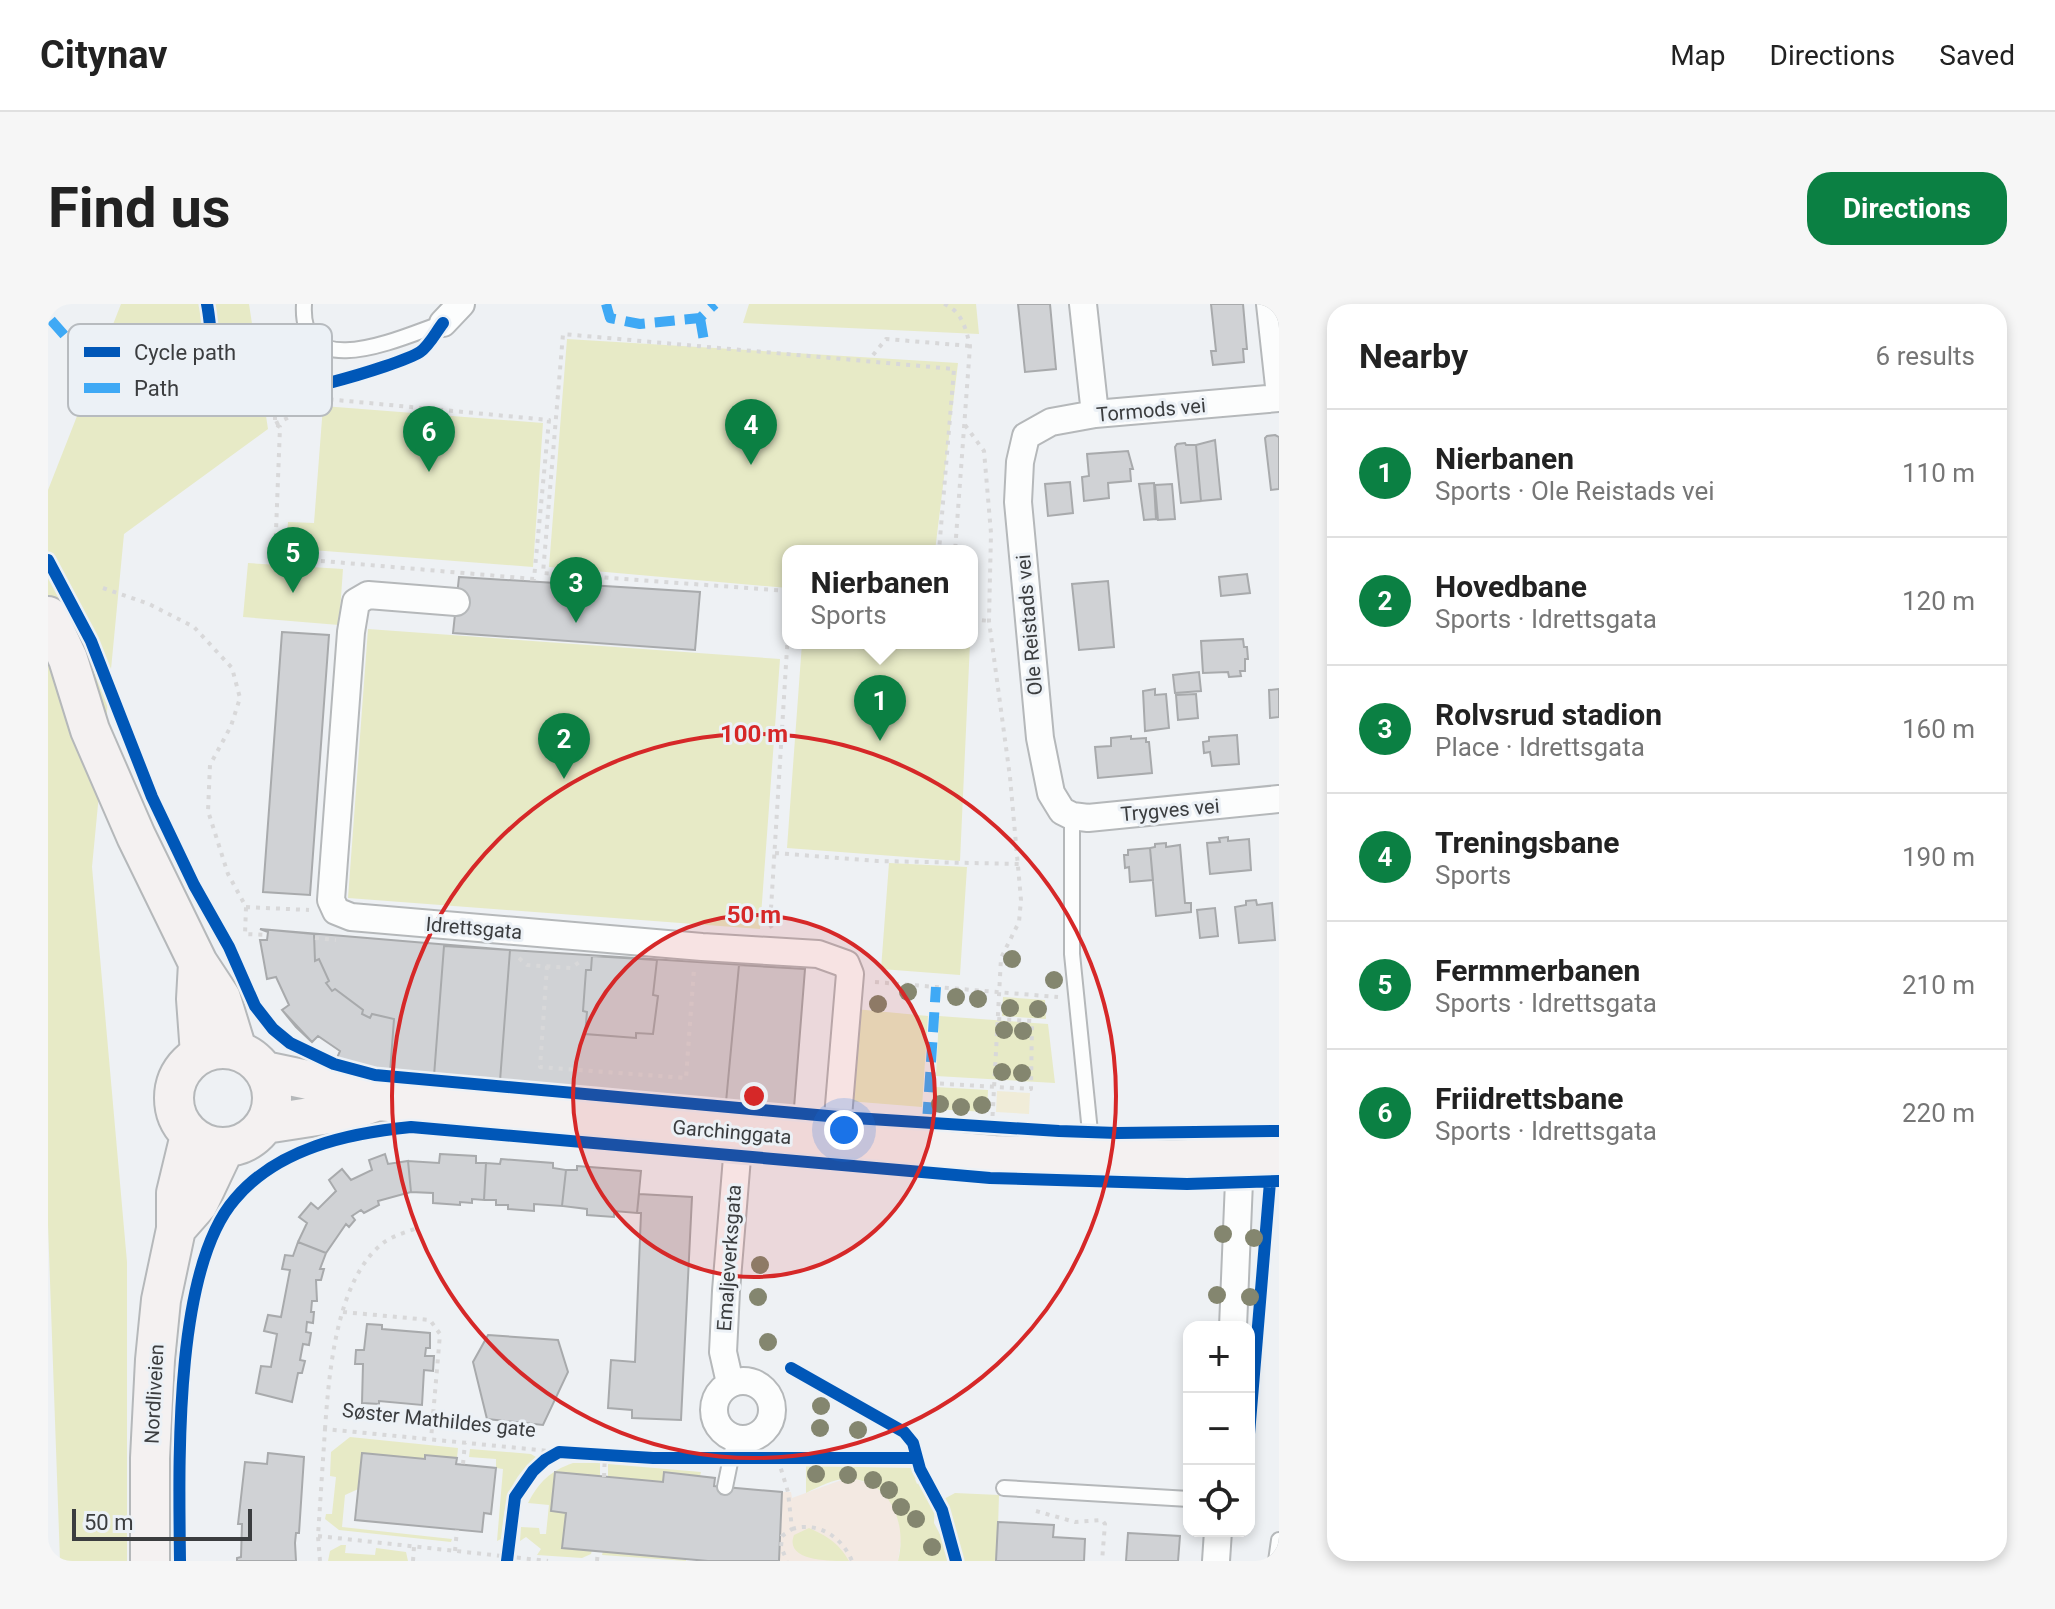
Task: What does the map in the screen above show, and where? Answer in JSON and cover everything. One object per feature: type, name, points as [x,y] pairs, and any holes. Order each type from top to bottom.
[{"type":"main road","points":[[48,616],[68,659],[90,730],[136,836],[198,963],[221,998],[273,1099],[265,1124],[249,1140],[207,1141],[177,1116],[174,1092],[183,1069],[200,1054],[219,1048],[251,1061]]},
{"type":"main road","points":[[48,667],[90,730]]},
{"type":"main road","points":[[198,963],[196,999],[200,1054]]},
{"type":"main road","name":"Garchinggata","points":[[251,1061],[351,1089],[378,1101],[994,1155],[1167,1160],[1279,1155]]},
{"type":"main road","name":"Garchinggata","points":[[265,1124],[349,1111],[378,1101]]},
{"type":"main road","name":"Nordliveien","points":[[150,1561],[150,1458],[161,1300],[176,1229],[198,1204],[207,1141]]},
{"type":"street","points":[[1083,304],[1095,414]]},
{"type":"street","points":[[1270,304],[1279,386]]},
{"type":"street","name":"Tormods vei","points":[[1026,436],[1051,422],[1095,414],[1279,398]]},
{"type":"street","name":"Ole Reistads vei","points":[[1026,436],[1020,462],[1018,502],[1036,705],[1051,793],[1067,814]]},
{"type":"street","points":[[336,911],[331,900],[351,632],[356,602],[368,595],[456,602]]},
{"type":"street","name":"Trygves vei","points":[[1067,814],[1088,818],[1279,799]]},
{"type":"street","name":"Idrettsgata","points":[[336,911],[367,919],[818,954],[846,964],[849,979]]},
{"type":"street","points":[[836,1141],[849,979]]},
{"type":"street","name":"Emaljeverksgata","points":[[730,1383],[723,1352],[739,1133]]},
{"type":"street","points":[[1233,1321],[1240,1157]]},
{"type":"street","points":[[739,1380],[758,1384],[770,1398],[773,1407],[768,1426],[762,1433],[744,1439],[733,1448],[714,1417],[716,1397],[730,1383],[739,1380]]},
{"type":"street","points":[[1216,1561],[1218,1537]]},
{"type":"lane","points":[[304,304],[306,324]]},
{"type":"lane","points":[[332,350],[355,350],[389,342],[452,313]]},
{"type":"lane","points":[[1067,814],[1075,998],[1090,1132],[1086,1158]]},
{"type":"lane","points":[[725,1487],[733,1448]]},
{"type":"lane","points":[[1004,1488],[1183,1499]]},
{"type":"lane","points":[[1276,1561],[1279,1540]]},
{"type":"path","points":[[944,304],[951,307],[965,325],[970,346],[955,545]]},
{"type":"path","points":[[782,591],[543,573],[563,334],[954,369],[939,545]]},
{"type":"path","points":[[873,355],[886,339],[970,346]]},
{"type":"path","points":[[273,416],[275,424],[280,427],[275,557],[534,579],[549,420],[332,400]]},
{"type":"path","points":[[275,424],[291,416]]},
{"type":"path","points":[[965,425],[984,451],[991,533],[989,621],[1020,864],[1019,922],[1001,958],[997,993],[992,1126]]},
{"type":"path","points":[[103,588],[149,604],[194,627],[232,668],[240,698],[231,726],[210,765],[208,811],[228,874],[246,907],[245,934],[268,935]]},
{"type":"path","points":[[978,620],[989,621]]},
{"type":"path","points":[[787,649],[770,925],[791,952]]},
{"type":"path","points":[[774,853],[877,861],[1020,864]]},
{"type":"path","points":[[246,907],[336,911]]},
{"type":"path","points":[[527,965],[571,968],[581,960],[592,961]]},
{"type":"path","points":[[547,966],[540,1067],[686,1078],[694,969],[682,968]]},
{"type":"path","points":[[849,979],[1075,998]]},
{"type":"path","points":[[930,1083],[1031,1089],[1032,1021],[996,1019]]},
{"type":"path","points":[[325,1429],[336,1340],[356,1274],[384,1242],[417,1228]]},
{"type":"path","points":[[343,1312],[430,1320],[440,1334],[431,1439]]},
{"type":"path","points":[[463,1464],[465,1443]]},
{"type":"path","points":[[733,1448],[784,1460],[792,1529]]},
{"type":"path","points":[[604,1477],[606,1454]]},
{"type":"path","points":[[1004,1488],[1008,1503],[1075,1522],[1081,1517],[1102,1520],[1105,1524],[1102,1561]]},
{"type":"path","points":[[787,1561],[781,1547],[782,1536],[806,1525],[837,1539],[852,1561]]},
{"type":"path","points":[[455,1551],[457,1530]]},
{"type":"path","points":[[318,1536],[507,1559],[548,1561]]},
{"type":"path","points":[[507,1559],[509,1542]]},
{"type":"path","points":[[413,1561],[414,1547]]},
{"type":"path","points":[[597,1561],[598,1551]]},
{"type":"shaded area","points":[[844,1479],[873,1485],[889,1499],[902,1535],[898,1561],[779,1561],[782,1492],[791,1492],[792,1498]]},
{"type":"green space","points":[[121,304],[249,304],[252,324],[113,324]]},
{"type":"green space","points":[[749,304],[976,304],[979,334],[743,323]]},
{"type":"green space","points":[[567,339],[958,363],[936,545],[782,545],[782,587],[549,567]]},
{"type":"green space","points":[[332,407],[543,423],[533,567],[286,548],[288,522],[314,523],[322,416],[332,416]]},
{"type":"green space","points":[[77,416],[266,416],[268,429],[124,534],[92,867],[127,1262],[127,1561],[60,1561],[48,1225],[48,490]]},
{"type":"green space","points":[[248,563],[343,569],[339,625],[243,617]]},
{"type":"green space","points":[[368,629],[780,659],[760,929],[348,898]]},
{"type":"green space","points":[[802,649],[970,649],[960,861],[787,848]]},
{"type":"green space","points":[[889,863],[967,867],[960,975],[881,969]]},
{"type":"green space","points":[[1003,997],[1045,1000],[1046,1019],[1002,1016]]},
{"type":"green space","points":[[855,1009],[928,1016],[922,1107],[848,1101]]},
{"type":"green space","points":[[939,1016],[1048,1024],[1055,1083],[936,1076]]},
{"type":"green space","points":[[935,1087],[988,1090],[987,1112],[933,1109]]},
{"type":"green space","points":[[350,1437],[458,1448],[457,1458],[426,1455],[425,1459],[345,1495],[342,1527],[452,1539],[451,1542],[339,1530],[325,1519],[326,1514],[332,1514],[336,1477],[330,1476],[331,1452]]},
{"type":"green space","points":[[470,1449],[536,1457],[513,1484],[506,1504],[501,1539],[497,1541],[503,1469],[496,1468],[496,1459],[469,1457]]},
{"type":"green space","points":[[573,1463],[600,1463],[600,1477],[551,1511],[566,1513],[562,1547],[592,1550],[591,1554],[582,1558],[537,1555],[541,1549],[526,1537],[520,1541],[521,1527],[539,1528],[540,1534],[546,1534],[549,1505],[528,1503],[546,1478]]},
{"type":"green space","points":[[608,1464],[701,1472],[700,1476],[665,1473],[663,1482],[608,1477]]},
{"type":"green space","points":[[806,1466],[912,1468],[918,1477],[915,1479],[917,1484],[921,1482],[935,1505],[934,1523],[943,1540],[947,1539],[952,1561],[898,1561],[898,1521],[887,1498],[878,1489],[853,1479],[835,1481],[806,1493]]},
{"type":"green space","points":[[955,1493],[999,1495],[997,1561],[963,1561],[944,1499]]},
{"type":"green space","points":[[809,1528],[832,1541],[849,1561],[802,1555],[793,1544],[794,1535]]},
{"type":"green space","points":[[346,1545],[345,1553],[375,1555],[376,1548],[406,1552],[408,1561],[328,1561],[330,1551]]},
{"type":"green space","points":[[603,1551],[686,1559],[686,1561],[602,1555]]},
{"type":"sand","points":[[997,1091],[1030,1093],[1029,1114],[996,1112]]},
{"type":"building","points":[[1018,304],[1050,304],[1056,369],[1025,372]]},
{"type":"building","points":[[1211,304],[1243,304],[1247,349],[1243,349],[1244,362],[1213,365],[1211,351],[1216,351]]},
{"type":"building","points":[[1279,437],[1279,489],[1271,490],[1265,438]]},
{"type":"building","points":[[1215,440],[1221,499],[1201,501],[1196,445]]},
{"type":"building","points":[[1185,443],[1196,445],[1201,501],[1181,503],[1175,447]]},
{"type":"building","points":[[1128,451],[1133,469],[1130,469],[1131,481],[1108,483],[1109,498],[1084,501],[1082,477],[1089,476],[1087,454]]},
{"type":"building","points":[[1070,482],[1073,513],[1048,516],[1045,484]]},
{"type":"building","points":[[1154,483],[1156,519],[1144,520],[1139,484]]},
{"type":"building","points":[[1172,484],[1175,519],[1158,520],[1155,485]]},
{"type":"building","points":[[1247,574],[1250,593],[1221,596],[1219,577]]},
{"type":"building","points":[[459,577],[700,592],[695,650],[453,633]]},
{"type":"building","points":[[1108,581],[1114,647],[1079,650],[1072,584]]},
{"type":"building","points":[[282,632],[329,635],[310,895],[263,892]]},
{"type":"building","points":[[1243,639],[1248,659],[1245,659],[1245,671],[1240,671],[1241,676],[1229,677],[1228,672],[1203,673],[1201,641]]},
{"type":"building","points":[[1199,672],[1201,691],[1175,693],[1173,675]]},
{"type":"building","points":[[1155,689],[1155,695],[1166,694],[1169,728],[1145,731],[1143,691]]},
{"type":"building","points":[[1279,689],[1279,717],[1270,718],[1269,690]]},
{"type":"building","points":[[1196,694],[1198,718],[1178,720],[1176,695]]},
{"type":"building","points":[[1237,735],[1239,764],[1212,766],[1210,752],[1204,753],[1203,742],[1209,741],[1209,737]]},
{"type":"building","points":[[1131,736],[1131,739],[1146,738],[1149,742],[1152,773],[1098,778],[1095,747],[1111,746],[1111,738]]},
{"type":"building","points":[[1228,837],[1228,841],[1249,839],[1251,870],[1210,874],[1207,843],[1220,842],[1219,838]]},
{"type":"building","points":[[1166,843],[1166,847],[1180,845],[1185,903],[1191,903],[1191,912],[1156,916],[1150,848]]},
{"type":"building","points":[[1150,848],[1153,880],[1130,882],[1124,855],[1128,855],[1128,850]]},
{"type":"building","points":[[1256,900],[1257,905],[1272,903],[1275,940],[1239,943],[1235,907]]},
{"type":"building","points":[[1215,908],[1218,936],[1200,938],[1197,910]]},
{"type":"building","points":[[260,929],[314,934],[315,961],[319,959],[329,981],[326,983],[332,991],[335,989],[370,1018],[372,1014],[394,1019],[390,1073],[353,1066],[337,1058],[340,1051],[318,1036],[312,1042],[296,1027],[282,1010],[289,1005],[276,977],[267,979],[260,940],[267,940],[268,932]]},
{"type":"building","points":[[260,929],[510,950],[805,969],[794,1108],[390,1073],[353,1066],[337,1058],[340,1051],[318,1036],[312,1042],[282,1010],[289,1005],[276,977],[267,979],[260,940],[267,940],[268,932]]},
{"type":"building","points":[[444,946],[510,950],[500,1081],[434,1076]]},
{"type":"building","points":[[592,956],[657,960],[653,995],[658,996],[653,1034],[636,1033],[636,1038],[585,1034],[586,970],[591,970]]},
{"type":"building","points":[[739,965],[805,969],[794,1108],[726,1102]]},
{"type":"building","points":[[385,1154],[388,1164],[408,1161],[411,1192],[378,1201],[379,1205],[352,1216],[355,1220],[349,1227],[346,1224],[326,1253],[298,1242],[307,1223],[299,1217],[311,1203],[318,1209],[336,1191],[329,1180],[342,1169],[351,1180],[372,1170],[369,1160]]},
{"type":"building","points":[[440,1154],[476,1156],[476,1163],[486,1163],[484,1200],[472,1199],[472,1203],[460,1202],[460,1205],[433,1203],[433,1193],[411,1192],[408,1161],[439,1163]]},
{"type":"building","points":[[501,1159],[553,1163],[553,1168],[566,1170],[562,1206],[534,1204],[534,1211],[508,1209],[508,1205],[496,1205],[496,1200],[484,1200],[486,1163],[500,1164]]},
{"type":"building","points":[[577,1166],[641,1171],[637,1213],[614,1211],[614,1217],[587,1215],[587,1209],[562,1206],[566,1170],[577,1170]]},
{"type":"building","points":[[639,1194],[692,1197],[681,1420],[632,1418],[632,1410],[608,1408],[611,1360],[635,1362],[641,1213],[637,1213]]},
{"type":"building","points":[[298,1242],[326,1253],[320,1269],[324,1269],[321,1280],[316,1280],[317,1301],[312,1301],[313,1323],[307,1322],[306,1332],[311,1333],[309,1345],[303,1344],[300,1360],[305,1361],[302,1373],[298,1373],[292,1402],[256,1393],[261,1366],[271,1367],[277,1334],[264,1331],[268,1315],[281,1317],[290,1270],[282,1269],[285,1255],[293,1256]]},
{"type":"building","points":[[367,1324],[382,1325],[382,1329],[430,1333],[430,1348],[426,1348],[425,1356],[434,1356],[433,1371],[424,1370],[422,1405],[379,1401],[379,1404],[362,1403],[363,1364],[355,1364],[356,1350],[364,1350]]},
{"type":"building","points":[[488,1335],[558,1340],[568,1372],[543,1425],[487,1419],[473,1362]]},
{"type":"building","points":[[268,1453],[304,1457],[296,1561],[237,1561],[241,1557],[242,1524],[238,1524],[245,1462],[267,1464]]},
{"type":"building","points":[[362,1453],[425,1459],[425,1455],[457,1458],[456,1464],[496,1468],[491,1514],[484,1513],[482,1532],[355,1520]]},
{"type":"building","points":[[555,1472],[663,1482],[664,1472],[715,1478],[714,1486],[782,1492],[779,1561],[708,1561],[562,1548],[566,1513],[551,1511]]},
{"type":"building","points":[[998,1522],[1054,1525],[1053,1537],[1085,1539],[1084,1561],[996,1561]]},
{"type":"building","points":[[1128,1533],[1180,1536],[1178,1561],[1126,1561]]},
{"type":"marked path","points":[[606,304],[610,318],[640,324],[700,318],[715,304]]},
{"type":"marked path","points":[[700,318],[705,347]]},
{"type":"marked path","points":[[51,320],[68,339]]},
{"type":"marked path","points":[[927,1122],[936,987]]},
{"type":"cycle path","points":[[207,304],[210,324]]},
{"type":"cycle path","points":[[332,382],[420,352],[443,323]]},
{"type":"cycle path","points":[[48,560],[91,641],[152,797],[194,885],[229,947],[255,1006],[273,1029],[290,1043],[334,1064],[375,1075],[839,1117],[1117,1133],[1279,1131]]},
{"type":"cycle path","points":[[180,1561],[179,1475],[184,1372],[200,1272],[215,1231],[235,1199],[272,1167],[316,1146],[363,1134],[411,1127],[990,1178],[1187,1184],[1279,1181]]},
{"type":"cycle path","points":[[1252,1393],[1270,1182]]},
{"type":"cycle path","points":[[791,1368],[904,1432],[913,1443],[920,1469],[942,1510],[956,1561]]},
{"type":"cycle path","points":[[507,1561],[515,1497],[533,1471],[559,1452],[653,1458],[916,1458]]},
{"type":"place","name":"Treningsbane","points":[[751,465]]},
{"type":"place","name":"Friidrettsbane","points":[[429,472]]},
{"type":"place","name":"Fermmerbanen","points":[[293,593]]},
{"type":"place","name":"Rolvsrud stadion","points":[[576,623]]},
{"type":"place","name":"Nierbanen","points":[[880,741]]},
{"type":"place","name":"Hovedbane","points":[[564,779]]}]
